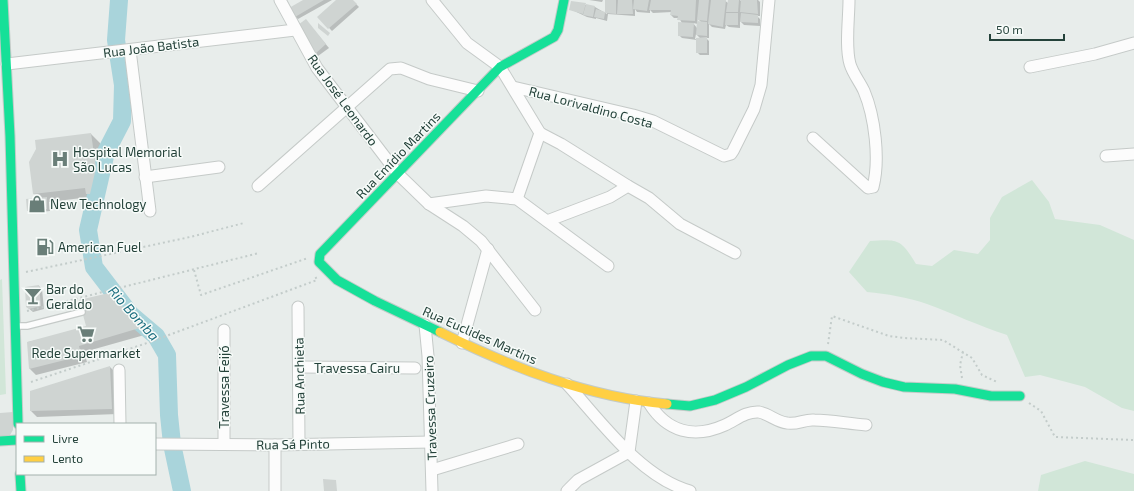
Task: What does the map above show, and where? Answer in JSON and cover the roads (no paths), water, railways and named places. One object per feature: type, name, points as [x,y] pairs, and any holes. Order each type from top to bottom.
[{"type":"street","points":[[3,0],[7,64],[18,423]]},
{"type":"street","name":"Rua José Leonardo","points":[[280,0],[317,68],[398,174],[429,204],[463,226],[481,241],[535,310]]},
{"type":"street","points":[[432,0],[466,44],[500,67],[513,87],[524,110],[540,133],[561,144],[649,198],[680,224],[735,253]]},
{"type":"street","name":"Rua Emídio Martins","points":[[320,258],[500,67],[554,37],[558,30],[564,0]]},
{"type":"street","name":"Rua Lorivaldino Costa","points":[[513,87],[633,115],[652,121],[724,156],[731,154],[754,109],[761,85],[769,0]]},
{"type":"street","points":[[813,138],[868,188],[873,187],[875,178],[876,151],[874,125],[865,92],[850,64],[849,0]]},
{"type":"street","name":"Rua João Batista","points":[[7,64],[295,30]]},
{"type":"street","points":[[1030,67],[1095,54],[1134,43]]},
{"type":"street","points":[[130,50],[150,211]]},
{"type":"street","points":[[258,186],[384,74],[396,68],[429,79],[478,91]]},
{"type":"street","points":[[517,199],[540,133]]},
{"type":"street","points":[[1106,156],[1134,154]]},
{"type":"street","points":[[145,177],[219,167]]},
{"type":"street","points":[[547,220],[610,197],[628,186]]},
{"type":"street","points":[[429,204],[486,196],[517,199],[608,266]]},
{"type":"street","points":[[462,343],[488,249]]},
{"type":"street","name":"Rua Euclides Martins","points":[[320,258],[337,280],[375,301],[487,355],[567,384],[636,401],[690,406],[735,393],[802,359],[826,356],[862,374],[883,382],[904,387],[955,389],[991,396],[1020,396]]},
{"type":"street","name":"Rua Anchieta","points":[[298,307],[299,444]]},
{"type":"street","name":"Travessa Cruzeiro","points":[[425,325],[428,356],[432,491]]},
{"type":"street","name":"Travessa Feijó","points":[[224,330],[224,444]]},
{"type":"street","name":"Travessa Cairu","points":[[299,367],[415,368]]},
{"type":"street","points":[[119,370],[120,423]]},
{"type":"street","points":[[567,384],[629,452],[660,478],[680,488],[690,491]]},
{"type":"street","points":[[629,452],[636,401]]},
{"type":"street","points":[[649,403],[660,419],[672,427],[683,430],[699,431],[712,429],[725,425],[746,413],[754,412],[766,414],[788,424],[814,420],[846,424],[866,424]]},
{"type":"street","points":[[0,441],[16,440]]},
{"type":"street","name":"Rua Sá Pinto","points":[[156,444],[275,445],[431,442]]},
{"type":"street","points":[[432,470],[518,444]]},
{"type":"street","points":[[275,445],[275,491]]},
{"type":"street","points":[[567,491],[578,480],[629,452]]},
{"type":"street","points":[[20,475],[21,491]]},
{"type":"lane","points":[[15,326],[27,326],[82,312]]},
{"type":"waterway","name":"Rio Bomba","points":[[119,0],[116,40],[123,85],[122,121],[106,152],[88,230],[94,267],[130,314],[156,336],[167,355],[169,415],[172,444],[182,491]]},
{"type":"place","name":"Hospital Memorial São Lucas","points":[[60,159]]},
{"type":"place","name":"New Technology","points":[[37,204]]},
{"type":"place","name":"American Fuel","points":[[45,247]]},
{"type":"place","name":"Bar do Geraldo","points":[[33,296]]},
{"type":"place","name":"Rede Supermarket","points":[[86,334]]}]
